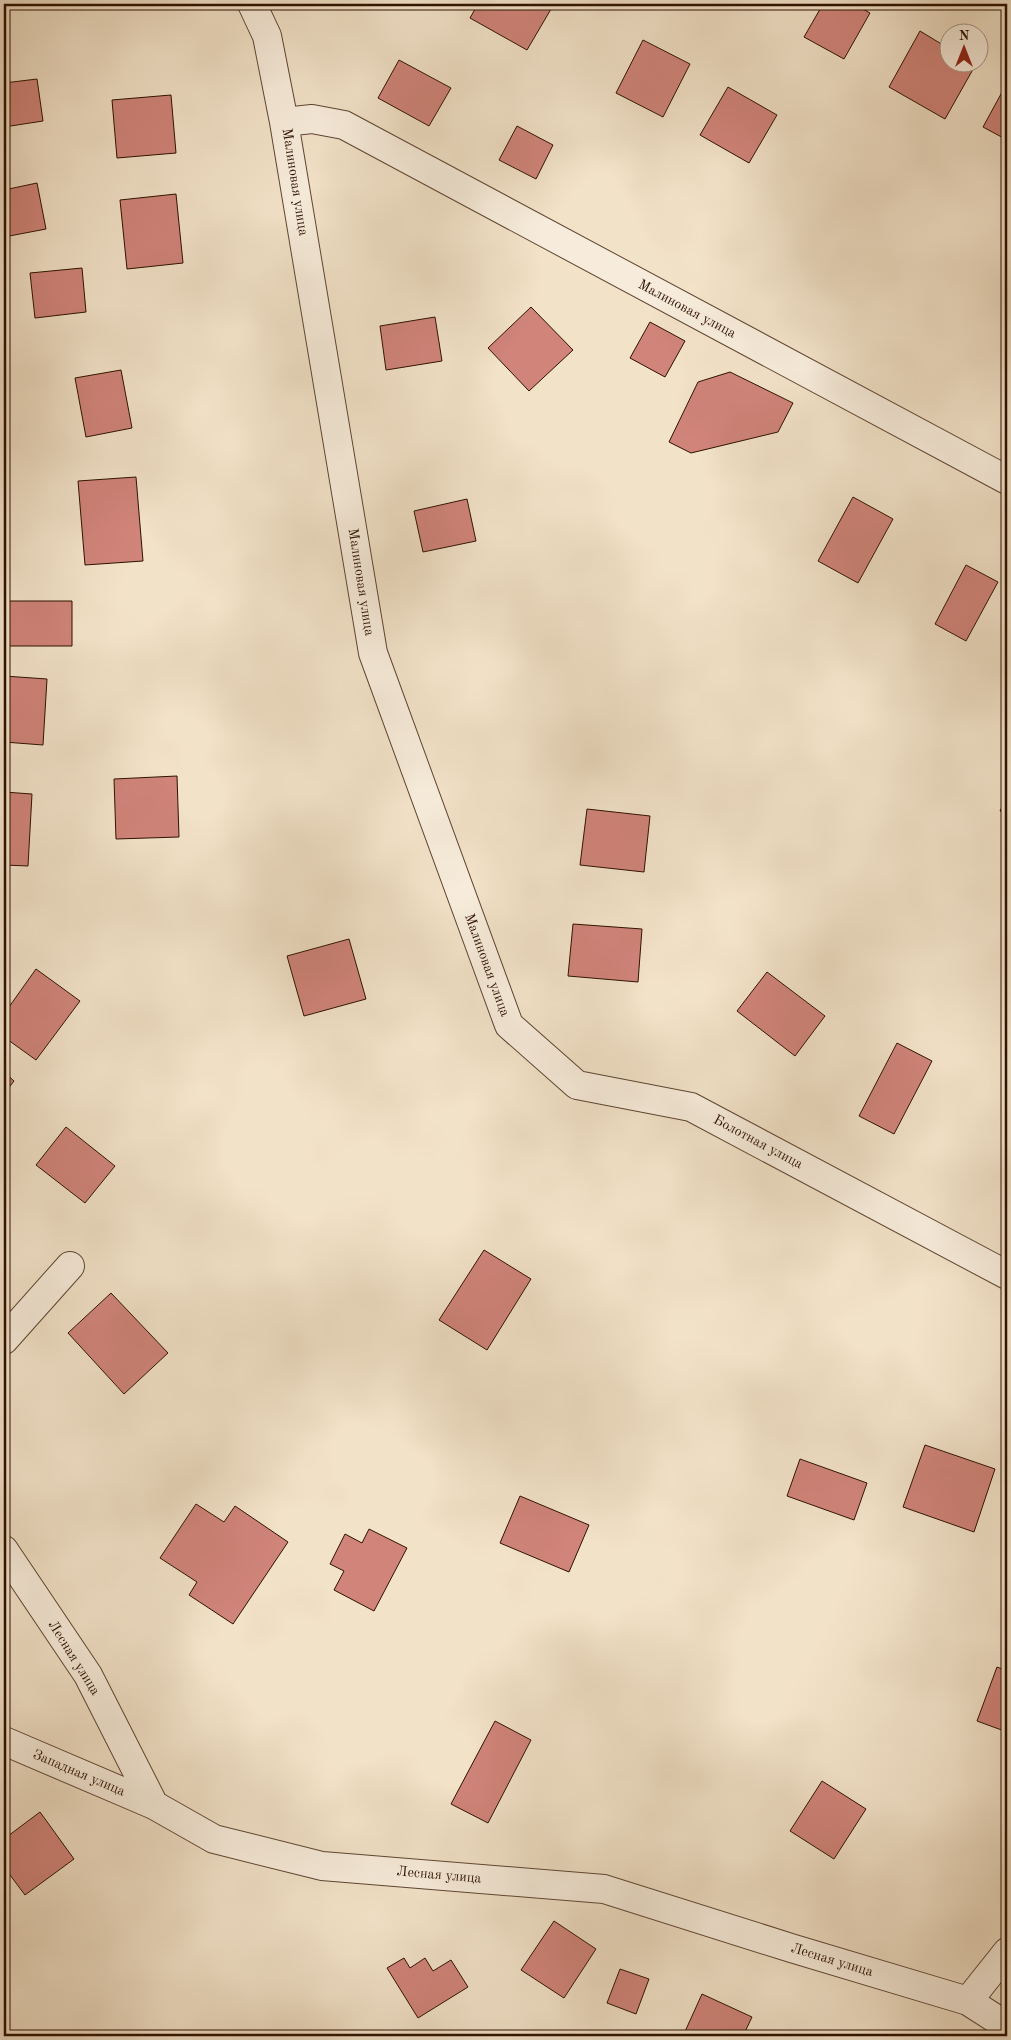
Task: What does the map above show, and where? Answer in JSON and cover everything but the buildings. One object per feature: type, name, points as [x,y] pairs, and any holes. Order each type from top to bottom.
[{"type":"street","points":[[252,4],[267,36],[284,122]]},
{"type":"street","name":"Малиновая улица","points":[[509,1025],[373,653],[284,122],[312,118],[344,125],[1006,477]]},
{"type":"street","name":"Болотная улица","points":[[509,1025],[578,1085],[691,1107],[1007,1275]]},
{"type":"street","points":[[4,1340],[70,1266]]},
{"type":"street","name":"Лесная улица","points":[[4,1550],[88,1675],[154,1805],[214,1839],[322,1866],[604,1889],[968,2001],[1007,2026]]},
{"type":"street","name":"Западная улица","points":[[4,1741],[154,1805]]},
{"type":"street","points":[[968,2001],[1007,1952]]}]
